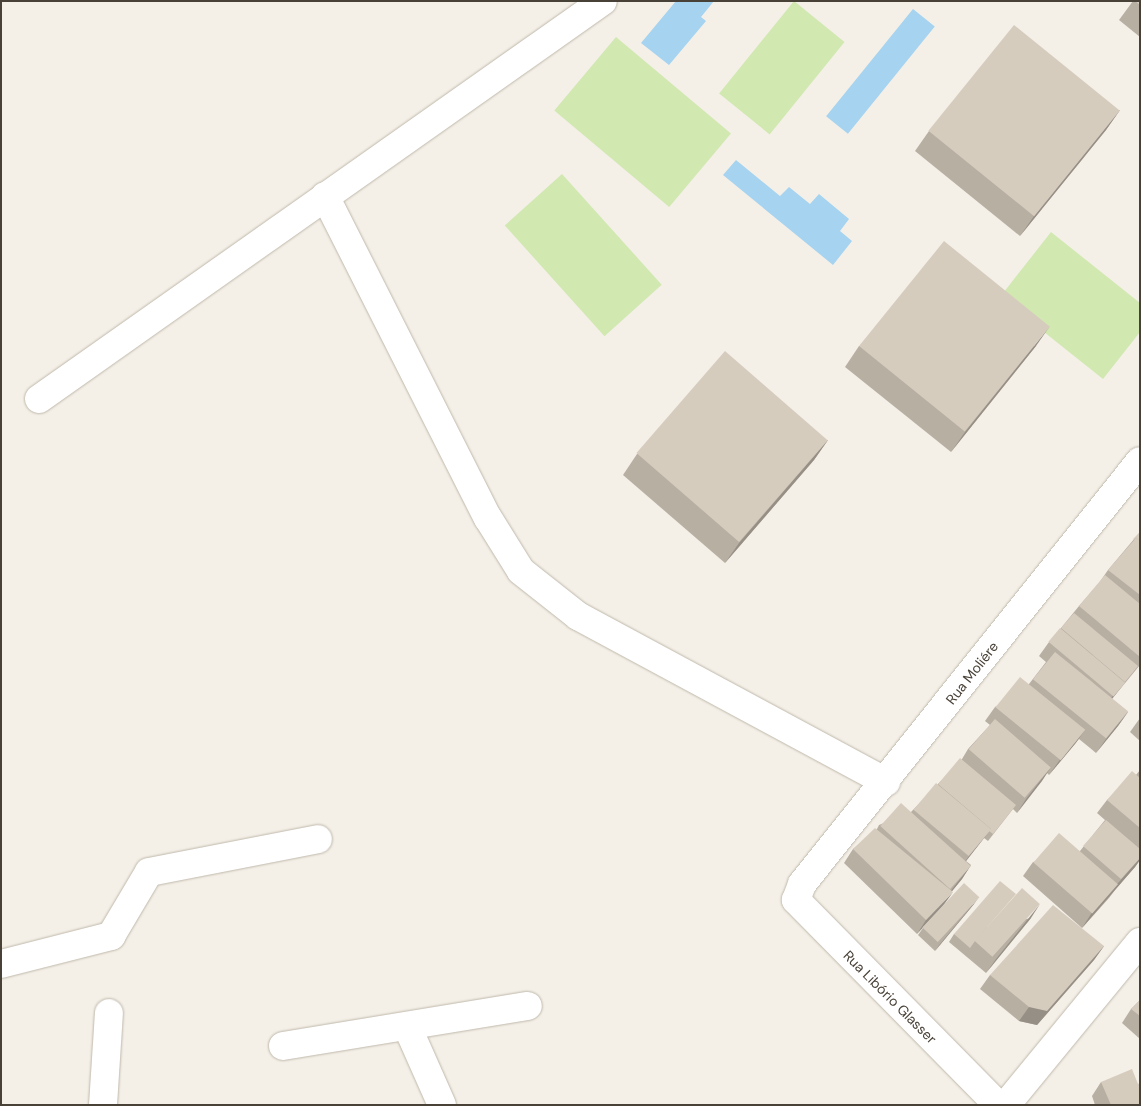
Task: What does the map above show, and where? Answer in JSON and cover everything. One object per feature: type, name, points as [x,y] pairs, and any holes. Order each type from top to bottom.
[{"type":"street","points":[[39,399],[603,1]]},
{"type":"street","points":[[325,196],[488,518],[522,571],[578,616],[886,782]]},
{"type":"street","name":"Rua Moliére","points":[[802,884],[886,782],[1140,461]]},
{"type":"street","points":[[1,964],[111,936],[149,872],[318,839]]},
{"type":"street","name":"Rua Libório Glasser","points":[[802,884],[796,900],[805,913],[998,1105]]},
{"type":"street","points":[[1006,1105],[1140,942]]},
{"type":"street","points":[[283,1046],[528,1006]]},
{"type":"street","points":[[103,1105],[109,1013]]},
{"type":"street","points":[[407,1026],[442,1105]]},
{"type":"green space","points":[[794,1],[845,42],[770,134],[719,93]]},
{"type":"green space","points":[[616,37],[731,133],[669,207],[554,111]]},
{"type":"green space","points":[[562,174],[662,285],[604,336],[505,226]]},
{"type":"green space","points":[[1051,232],[1140,303],[1140,332],[1103,379],[1000,297]]},
{"type":"water","points":[[676,1],[714,1],[701,17],[706,21],[669,65],[641,43]]},
{"type":"water","points":[[913,9],[935,27],[848,134],[826,116]]},
{"type":"water","points":[[736,160],[780,196],[789,187],[810,204],[819,194],[849,219],[840,231],[852,241],[833,265],[723,175]]},
{"type":"building","points":[[1014,25],[1120,111],[1034,216],[928,131]]},
{"type":"building","points":[[944,241],[1050,327],[965,432],[859,346]]},
{"type":"building","points":[[725,351],[828,440],[739,542],[636,453]]},
{"type":"building","points":[[1140,532],[1140,541],[1136,538],[1134,540],[1133,539]]},
{"type":"building","points":[[1136,538],[1140,541],[1140,595],[1108,570]]},
{"type":"building","points":[[1105,575],[1140,604],[1140,657],[1079,606]]},
{"type":"building","points":[[1074,613],[1138,666],[1125,682],[1061,628]]},
{"type":"building","points":[[1060,628],[1125,683],[1114,696],[1048,642]]},
{"type":"building","points":[[1055,652],[1128,711],[1106,738],[1033,679]]},
{"type":"building","points":[[1020,677],[1085,730],[1061,760],[995,707]]},
{"type":"building","points":[[995,719],[1051,768],[1025,798],[969,749]]},
{"type":"building","points":[[960,758],[1016,805],[993,834],[989,831],[991,829],[938,784]]},
{"type":"building","points":[[1132,771],[1140,778],[1140,828],[1107,800]]},
{"type":"building","points":[[936,783],[991,829],[969,856],[914,810]]},
{"type":"building","points":[[901,803],[971,866],[950,889],[880,826]]},
{"type":"building","points":[[1106,820],[1140,849],[1140,858],[1121,879],[1083,846]]},
{"type":"building","points":[[875,828],[953,892],[926,920],[853,849]]},
{"type":"building","points":[[1059,833],[1118,884],[1092,914],[1033,862]]},
{"type":"building","points":[[1000,881],[1016,894],[970,948],[954,934]]},
{"type":"building","points":[[964,883],[979,897],[938,942],[922,928]]},
{"type":"building","points":[[1022,888],[1040,904],[992,957],[974,941]]},
{"type":"building","points":[[1053,905],[1104,946],[1047,1011],[1029,1007],[990,975]]},
{"type":"building","points":[[1140,1000],[1140,1016],[1131,1009]]},
{"type":"building","points":[[1132,1069],[1138,1084],[1140,1083],[1140,1105],[1111,1105],[1101,1082]]}]
